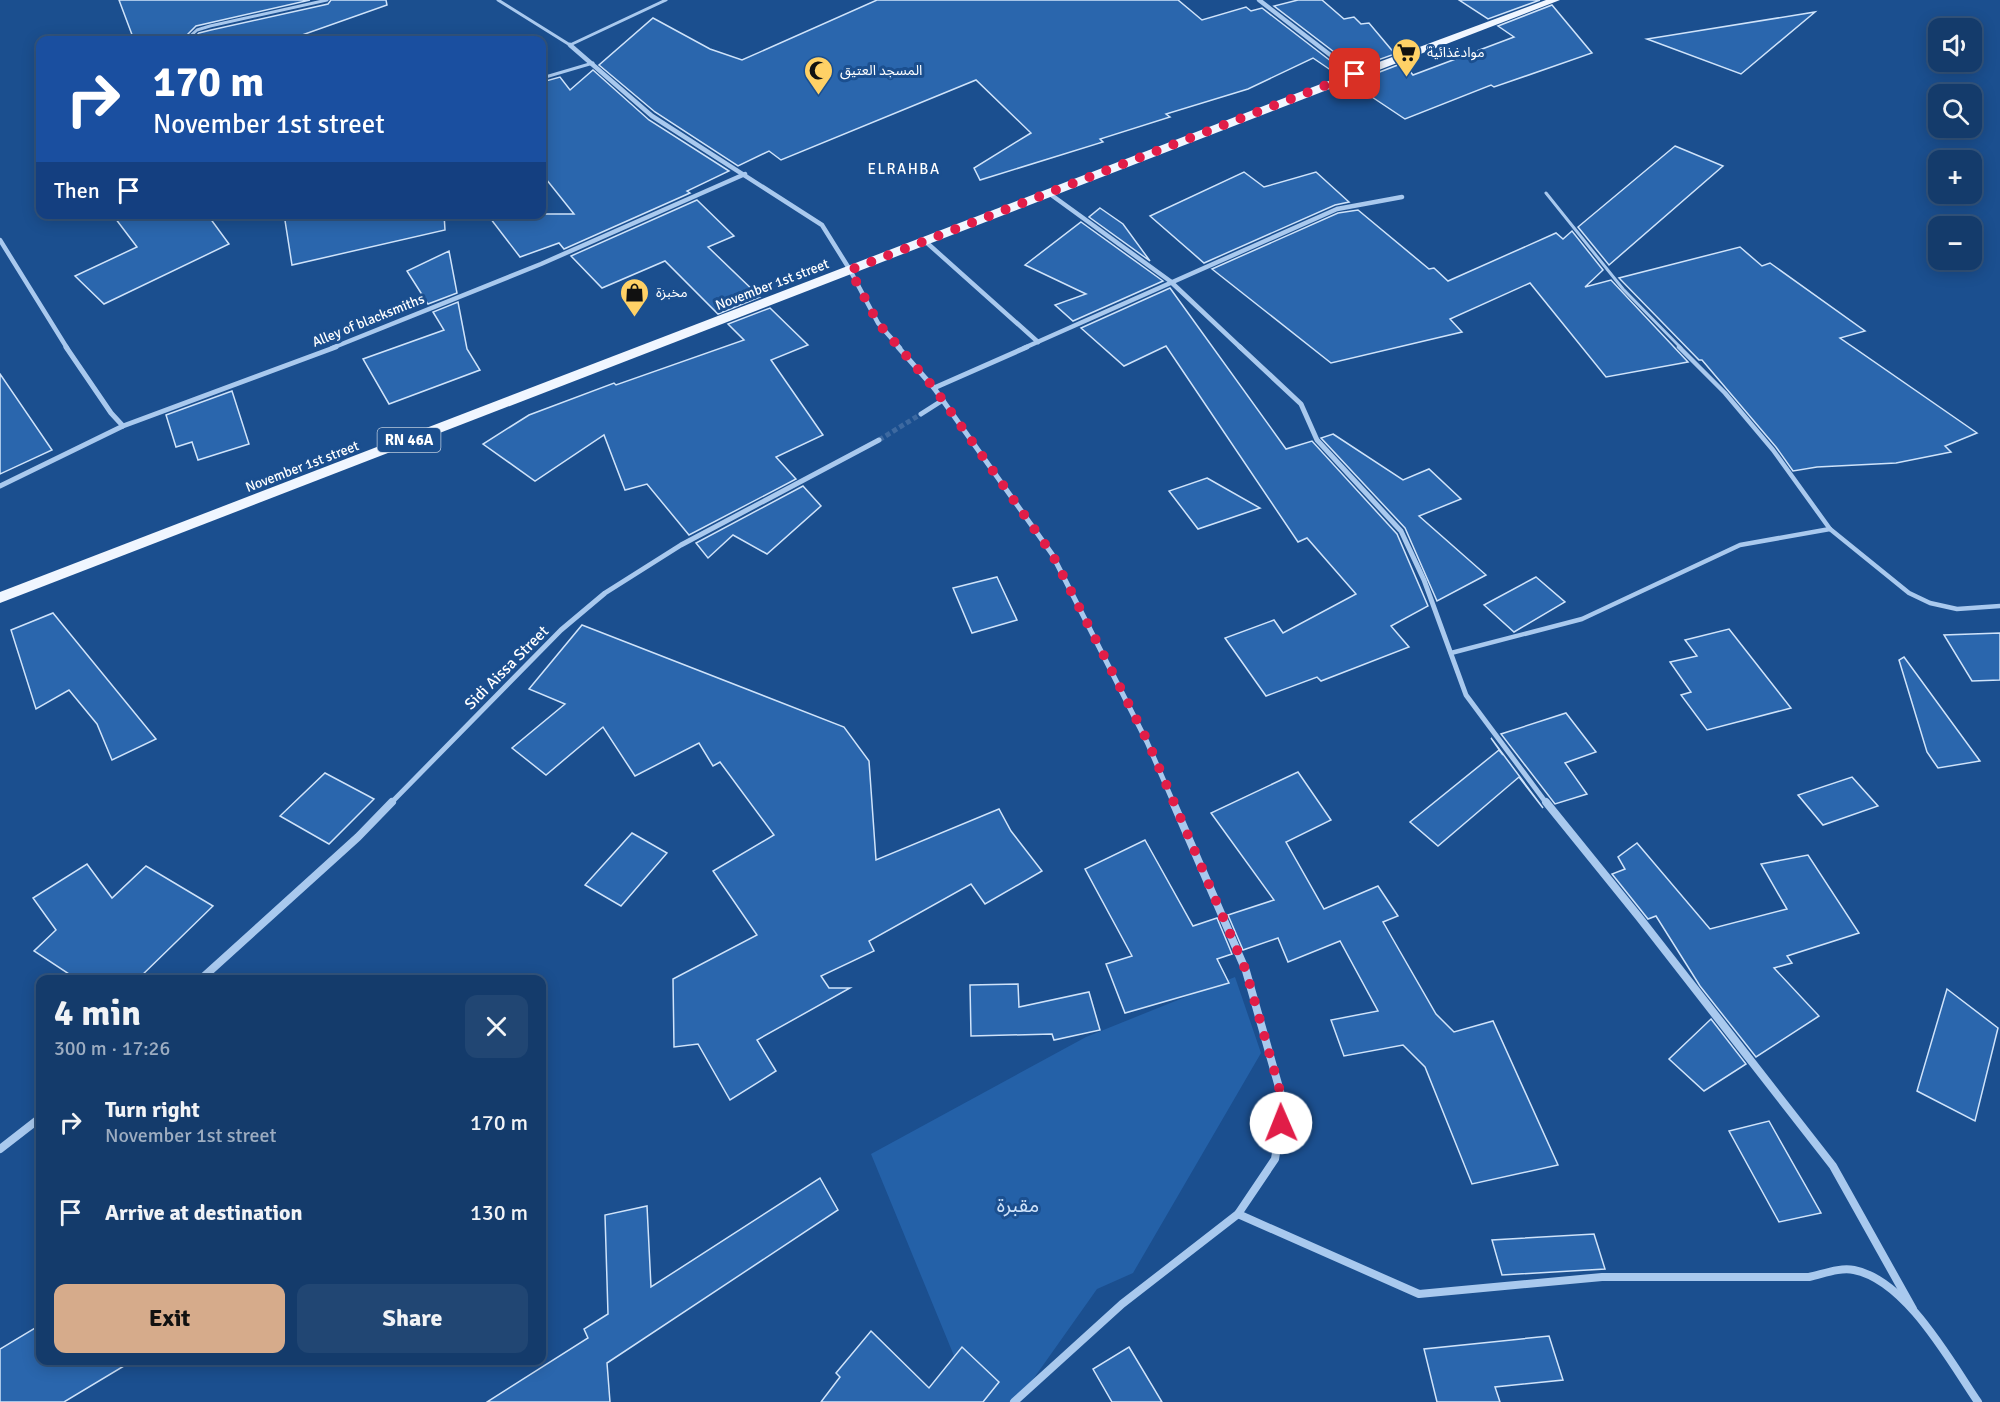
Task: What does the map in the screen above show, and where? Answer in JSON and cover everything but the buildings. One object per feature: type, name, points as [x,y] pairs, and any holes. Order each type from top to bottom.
[{"type":"main road","name":"November 1st street","points":[[0,598],[926,242],[1355,74],[1555,0]]},
{"type":"street","points":[[1259,0],[1355,74]]},
{"type":"street","points":[[570,45],[652,116],[822,225],[850,270],[878,323],[934,388],[1052,554],[1148,742],[1246,971],[1284,1105],[1275,1159],[1238,1214],[1122,1304],[1014,1402]]},
{"type":"street","name":"Alley of blacksmiths","points":[[0,486],[123,426],[315,355],[531,268],[745,174]]},
{"type":"street","points":[[1050,194],[1170,281],[1301,404],[1317,440],[1401,531],[1425,579],[1466,695],[1535,789],[1833,1166],[1913,1309],[1978,1402]]},
{"type":"street","points":[[934,388],[1170,281],[1337,209],[1402,197]]},
{"type":"street","points":[[0,240],[60,338],[111,413],[123,426]]},
{"type":"street","points":[[926,242],[1038,342]]},
{"type":"street","points":[[921,414],[943,400]]},
{"type":"street","name":"Sidi Aissa Street","points":[[206,975],[358,837],[561,630],[605,593],[681,545],[879,440]]},
{"type":"street","points":[[0,1149],[36,1121]]},
{"type":"street","points":[[1238,1214],[1419,1294],[1602,1277],[1809,1277],[1842,1270],[1856,1270],[1875,1278],[1913,1309]]},
{"type":"lane","points":[[190,36],[197,30],[210,26],[327,0]]},
{"type":"lane","points":[[498,0],[570,45],[666,0]]},
{"type":"lane","points":[[546,77],[593,63]]},
{"type":"lane","points":[[1546,193],[1623,290],[1725,393],[1766,442],[1830,529],[1909,593],[1930,603],[1957,609],[2000,606]]},
{"type":"lane","points":[[1451,653],[1582,619],[1740,545],[1830,529]]},
{"type":"green space","name":"مقبرة","points":[[1235,977],[1261,1053],[1133,1273],[1097,1289],[1017,1402],[973,1402],[871,1154],[1086,1037]]},
{"type":"tunnel","points":[[879,440],[921,414]]},
{"type":"place","name":"موادغذائية","points":[[1406,78]]},
{"type":"place","name":"المسجد العتيق","points":[[819,96]]},
{"type":"place","name":"مخبزة","points":[[635,318]]},
{"type":"district","name":"ELRAHBA","points":[[904,169]]},
{"type":"route","points":[[1281,1123],[1284,1105],[1246,971],[1148,742],[1052,554],[934,388],[878,323],[850,270],[1355,74]]}]
